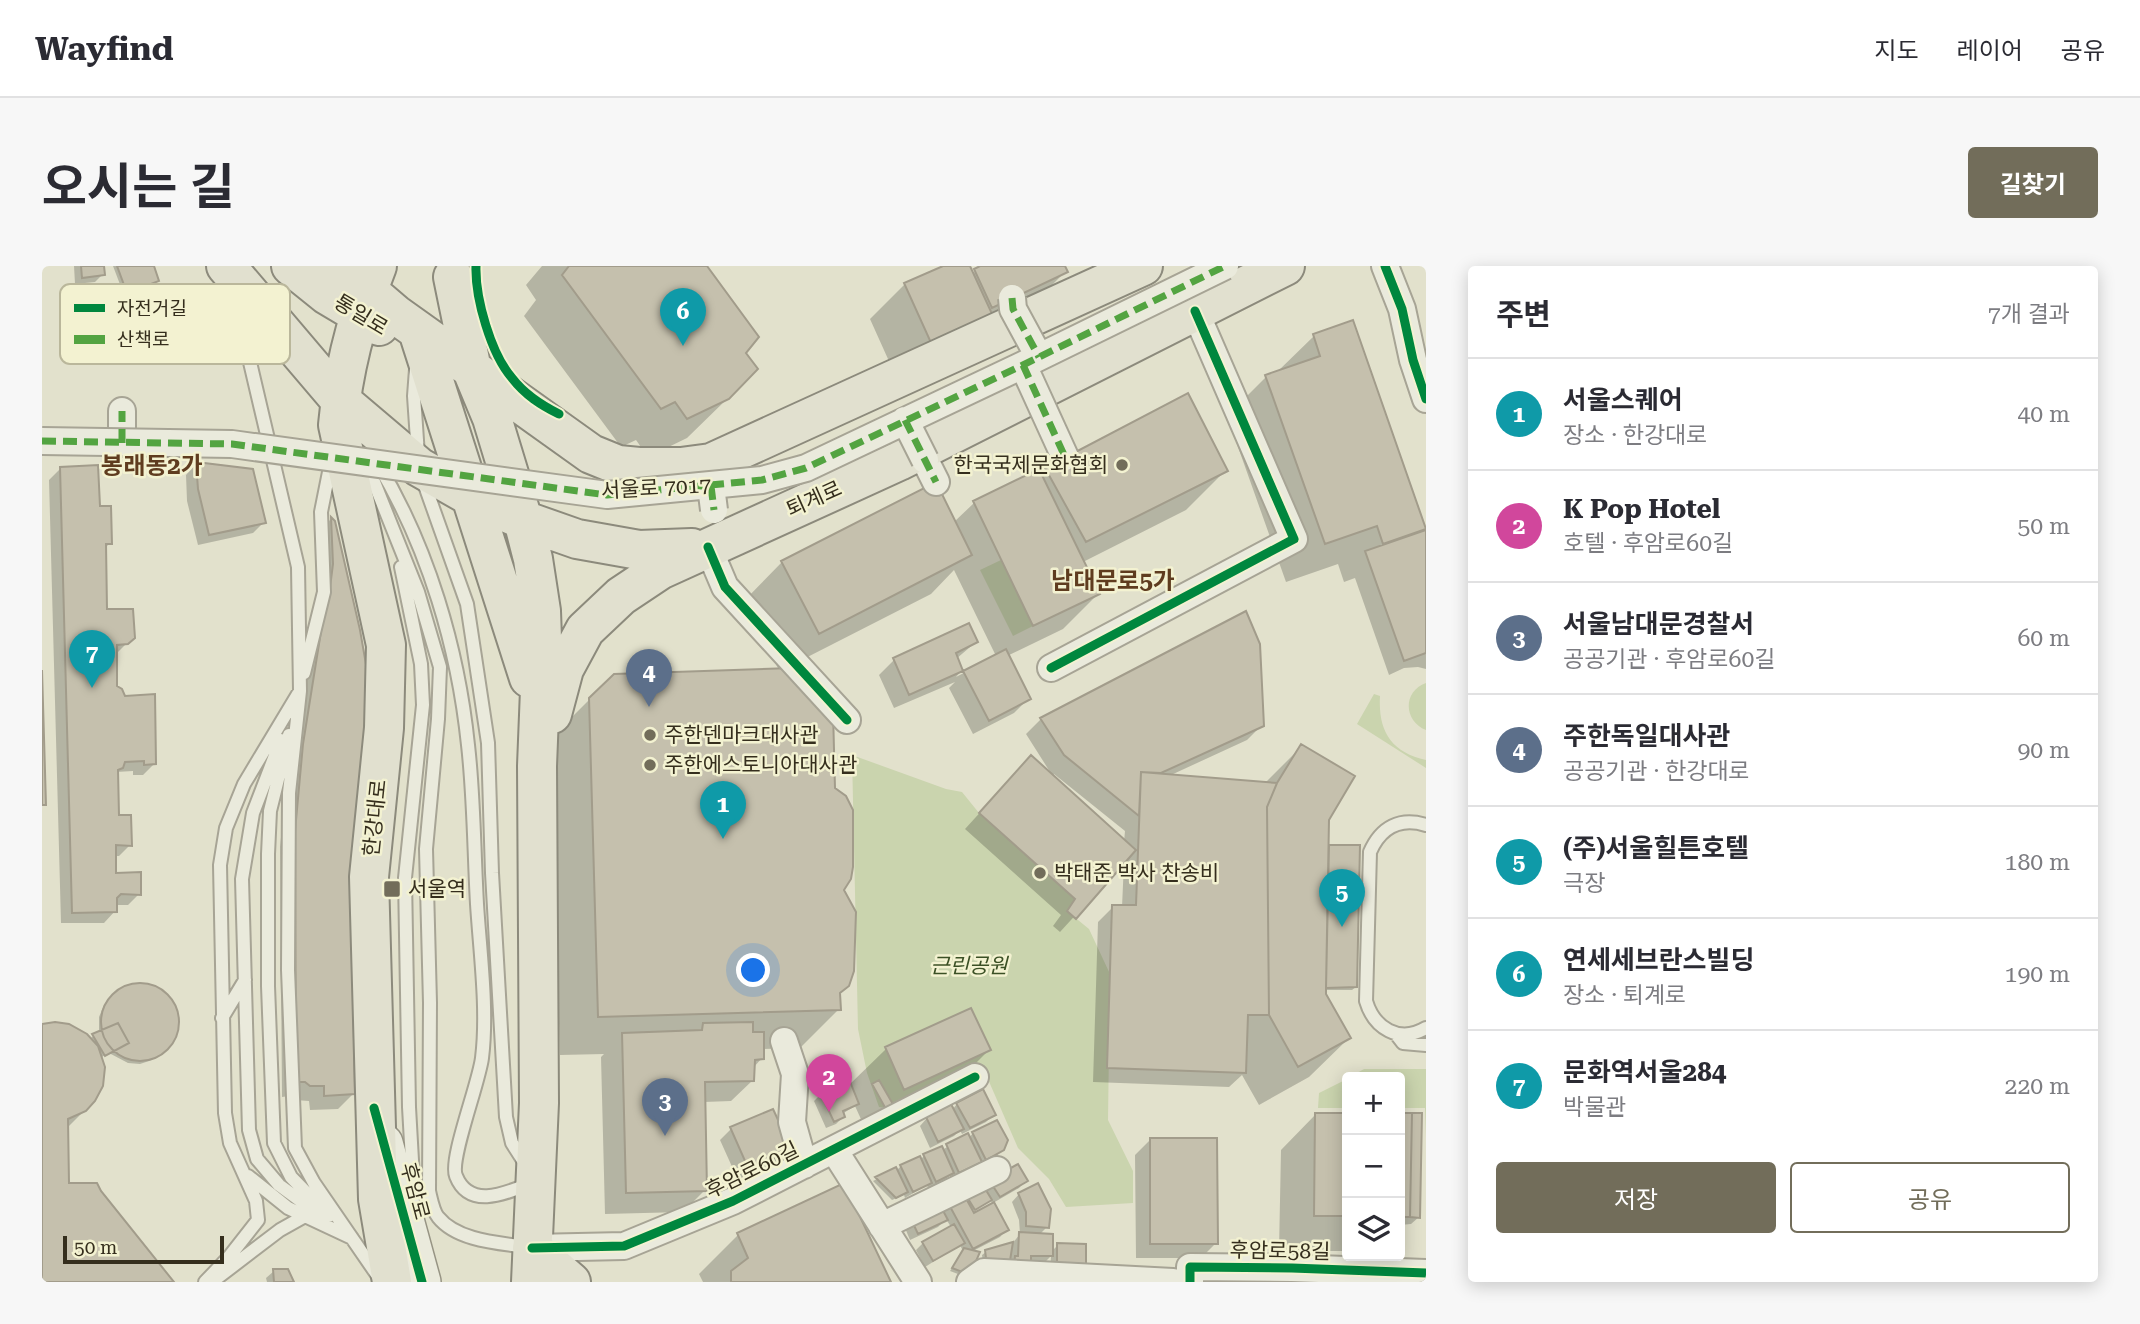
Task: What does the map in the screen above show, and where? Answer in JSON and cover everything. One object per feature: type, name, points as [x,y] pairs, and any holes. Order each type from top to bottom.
[{"type":"main road","points":[[225,266],[239,284]]},
{"type":"main road","name":"통일로","points":[[291,266],[307,281],[367,291]]},
{"type":"main road","name":"통일로","points":[[339,266],[367,291]]},
{"type":"main road","points":[[367,291],[418,331],[590,454],[618,465],[681,467],[711,463],[1143,266]]},
{"type":"main road","name":"퇴계로","points":[[353,431],[470,496],[523,520],[577,539],[639,550],[708,547],[899,461],[1285,266]]},
{"type":"main road","points":[[455,271],[472,370],[492,418],[523,520],[533,559],[541,611],[542,639],[537,710],[539,1089],[537,1181],[527,1271],[571,1282]]},
{"type":"main road","name":"통일로","points":[[418,331],[455,271]]},
{"type":"main road","points":[[353,431],[367,291]]},
{"type":"main road","points":[[418,331],[485,548],[512,621],[537,710]]},
{"type":"main road","points":[[290,350],[353,431]]},
{"type":"main road","points":[[862,394],[904,400],[915,412],[915,426],[899,461]]},
{"type":"main road","name":"한강대로","points":[[353,431],[386,645],[384,728],[369,877],[378,1199],[413,1280]]},
{"type":"main road","points":[[537,766],[564,669],[585,630],[631,589],[660,570],[708,547]]},
{"type":"street","name":"서울로 7017","points":[[42,440],[232,444],[607,495],[713,498],[806,468],[1225,266]]},
{"type":"street","points":[[1385,266],[1402,309],[1413,360],[1426,399]]},
{"type":"street","points":[[1013,298],[1013,309],[1065,457]]},
{"type":"street","points":[[1051,668],[1294,539],[1195,311]]},
{"type":"street","points":[[122,411],[122,443]]},
{"type":"street","points":[[905,420],[936,482]]},
{"type":"street","points":[[708,547],[725,587],[847,720]]},
{"type":"street","name":"후암로60길","points":[[784,1041],[795,1074],[792,1122],[804,1165]]},
{"type":"street","name":"후암로60길","points":[[527,1271],[624,1246],[733,1200],[975,1077]]},
{"type":"street","points":[[834,1150],[918,1282]]},
{"type":"street","points":[[882,1226],[997,1170]]},
{"type":"street","name":"후암로58길","points":[[1190,1282],[1190,1268],[1292,1268],[1426,1273]]},
{"type":"street","points":[[970,1282],[984,1272],[1173,1282]]},
{"type":"lane","points":[[225,266],[230,284]]},
{"type":"lane","points":[[353,431],[399,499],[429,572],[456,666],[468,745],[482,999],[482,1058],[456,1153],[454,1173],[461,1187],[471,1195],[499,1196],[537,1181],[512,1143],[506,1117],[492,873],[488,743],[467,604],[419,467],[414,396],[418,331]]},
{"type":"lane","points":[[251,364],[298,567],[300,691],[289,793],[288,970],[295,1148],[313,1183],[383,1282]]},
{"type":"lane","points":[[353,431],[418,592],[440,667],[426,849],[430,1003],[429,1191],[436,1215],[450,1230],[496,1243],[527,1271]]},
{"type":"lane","points":[[352,1238],[291,1177],[274,1143],[268,973],[270,811],[324,592],[321,512],[353,431]]},
{"type":"lane","points":[[390,522],[421,664],[423,705],[405,878],[413,1280]]},
{"type":"lane","points":[[300,691],[253,813],[242,879],[249,1130],[257,1159],[279,1185],[352,1238]]},
{"type":"lane","points":[[205,1282],[258,1220],[257,1201],[230,1143],[225,1113],[219,864],[226,828],[243,784],[300,691]]},
{"type":"lane","points":[[1426,825],[1414,821],[1392,825],[1375,841],[1370,852],[1366,1001],[1376,1022],[1395,1034],[1403,1043],[1426,1045]]},
{"type":"lane","points":[[222,1018],[245,979]]},
{"type":"lane","points":[[1395,1034],[1409,1035],[1426,1028]]},
{"type":"lane","points":[[243,1171],[288,1208],[352,1238]]},
{"type":"lane","points":[[212,1282],[280,1230],[305,1216]]},
{"type":"green space","points":[[1001,560],[1033,626],[1013,636],[980,570]]},
{"type":"green space","points":[[1426,683],[1426,730],[1413,720],[1409,706],[1413,693]]},
{"type":"green space","points":[[1374,694],[1380,696],[1381,720],[1389,738],[1404,752],[1426,760],[1426,768],[1357,724]]},
{"type":"green space","name":"근린공원","points":[[852,755],[946,789],[962,792],[979,813],[1075,899],[1067,911],[1089,929],[1110,974],[1108,1120],[1133,1171],[1133,1203],[1066,1207],[1049,1179],[1018,1148],[987,1077],[917,1112],[879,1107],[867,1073],[858,1029]]},
{"type":"green space","points":[[1364,1069],[1426,1069],[1426,1137],[1425,1108],[1405,1108],[1405,1072],[1359,1072]]},
{"type":"green space","points":[[1342,1082],[1342,1108],[1318,1108],[1319,1093]]},
{"type":"building","points":[[81,266],[104,266],[105,275],[82,278]]},
{"type":"building","points":[[117,266],[154,266],[159,281],[151,284],[124,284]]},
{"type":"building","points":[[569,266],[707,266],[759,337],[746,353],[758,369],[729,399],[687,419],[675,402],[661,409],[562,275]]},
{"type":"building","points":[[943,266],[970,266],[993,316],[932,345],[904,283]]},
{"type":"building","points":[[980,266],[1065,266],[1068,272],[992,308],[974,269]]},
{"type":"building","points":[[1353,320],[1426,529],[1383,544],[1377,526],[1325,544],[1265,375],[1320,356],[1313,334]]},
{"type":"building","points":[[1188,393],[1228,471],[1086,542],[1045,468]]},
{"type":"building","points":[[196,462],[253,469],[266,523],[209,535],[198,489]]},
{"type":"building","points":[[98,465],[100,506],[111,506],[112,544],[106,544],[107,609],[133,609],[135,638],[128,644],[117,645],[117,686],[125,696],[155,694],[156,764],[144,765],[144,761],[125,762],[123,768],[118,770],[119,815],[131,815],[132,846],[116,845],[116,873],[141,872],[141,895],[121,894],[117,898],[117,912],[72,913],[60,467]]},
{"type":"building","points":[[1039,469],[1100,594],[1033,626],[973,501]]},
{"type":"building","points":[[936,482],[972,555],[819,634],[781,561]]},
{"type":"building","points":[[331,517],[335,521],[367,670],[352,928],[355,1094],[324,1096],[324,1086],[296,1082],[295,831],[303,744],[333,564]]},
{"type":"building","points":[[1426,530],[1426,653],[1404,661],[1365,551]]},
{"type":"building","points":[[1246,611],[1260,644],[1264,726],[1161,773],[1141,772],[1139,816],[1064,755],[1040,718]]},
{"type":"building","points":[[1246,611],[1260,644],[1264,726],[1161,773],[1141,772],[1139,816],[1064,755],[1040,718]]},
{"type":"building","points":[[969,623],[978,642],[956,653],[963,671],[909,695],[893,658]]},
{"type":"building","points":[[1006,649],[1031,699],[989,721],[963,671]]},
{"type":"building","points":[[792,668],[833,711],[835,788],[846,796],[853,810],[853,867],[851,879],[844,890],[856,912],[854,971],[849,986],[840,993],[841,1010],[598,1017],[589,698],[614,674]]},
{"type":"building","points":[[42,670],[46,805],[42,805]]},
{"type":"building","points":[[1301,744],[1355,776],[1329,820],[1326,988],[1326,994],[1351,1038],[1298,1067],[1269,1015],[1248,1015],[1246,1073],[1107,1068],[1112,905],[1136,905],[1141,772],[1277,783]]},
{"type":"building","points":[[1301,744],[1355,776],[1329,820],[1326,988],[1326,994],[1351,1038],[1298,1067],[1269,1015],[1267,807],[1277,783]]},
{"type":"building","points":[[1031,755],[1136,850],[1076,919],[1067,911],[1075,899],[979,813]]},
{"type":"building","points":[[1329,845],[1360,845],[1357,987],[1326,988]]},
{"type":"building","points":[[140,983],[155,986],[168,994],[176,1007],[179,1022],[176,1037],[168,1050],[155,1058],[140,1061],[125,1058],[112,1050],[104,1037],[101,1022],[104,1007],[112,994],[125,986]]},
{"type":"building","points":[[971,1008],[991,1050],[904,1090],[885,1047]]},
{"type":"building","points":[[753,1022],[753,1032],[764,1032],[764,1059],[755,1060],[754,1081],[705,1082],[707,1191],[626,1193],[622,1033],[702,1030],[703,1023]]},
{"type":"building","points":[[118,1023],[129,1043],[105,1056],[92,1034]]},
{"type":"building","points":[[42,1024],[69,1024],[87,1034],[98,1046],[105,1067],[103,1086],[95,1101],[86,1111],[68,1119],[69,1183],[97,1183],[174,1282],[42,1282]]},
{"type":"building","points":[[849,1079],[859,1104],[843,1111],[845,1117],[834,1122],[820,1092]]},
{"type":"building","points":[[879,1080],[894,1106],[887,1111],[872,1084]]},
{"type":"building","points":[[983,1089],[996,1115],[970,1128],[956,1103]]},
{"type":"building","points":[[951,1104],[964,1129],[938,1142],[926,1117]]},
{"type":"building","points":[[773,1109],[792,1150],[749,1170],[730,1127]]},
{"type":"building","points":[[1315,1113],[1342,1113],[1342,1216],[1314,1216]]},
{"type":"building","points":[[1405,1113],[1412,1113],[1410,1217],[1405,1217]]},
{"type":"building","points":[[1412,1113],[1422,1113],[1420,1218],[1410,1217]]},
{"type":"building","points":[[997,1120],[1008,1140],[1004,1150],[986,1160],[972,1132]]},
{"type":"building","points":[[968,1133],[982,1162],[959,1173],[946,1144]]},
{"type":"building","points":[[1150,1138],[1217,1138],[1218,1244],[1150,1244]]},
{"type":"building","points":[[942,1146],[954,1173],[936,1182],[923,1154]]},
{"type":"building","points":[[920,1156],[932,1183],[913,1192],[900,1165]]},
{"type":"building","points":[[1018,1164],[1028,1181],[1000,1197],[989,1180]]},
{"type":"building","points":[[896,1167],[908,1192],[896,1198],[875,1177]]},
{"type":"building","points":[[981,1182],[992,1200],[975,1210],[964,1192]]},
{"type":"building","points":[[844,1183],[891,1282],[731,1282],[731,1271],[748,1258],[737,1233]]},
{"type":"building","points":[[1038,1183],[1051,1209],[1049,1228],[1026,1226],[1026,1212],[1018,1193]]},
{"type":"building","points":[[963,1193],[974,1213],[994,1202],[1009,1230],[973,1249],[947,1201]]},
{"type":"building","points":[[940,1205],[948,1220],[918,1234],[911,1219]]},
{"type":"building","points":[[954,1224],[965,1243],[933,1261],[922,1242]]},
{"type":"building","points":[[1019,1232],[1053,1234],[1053,1256],[1031,1256],[1031,1267],[1014,1267],[1015,1256],[1018,1256]]},
{"type":"building","points":[[1013,1242],[1009,1267],[987,1266],[985,1250]]},
{"type":"building","points":[[1057,1243],[1086,1244],[1086,1268],[1057,1267]]},
{"type":"building","points":[[964,1248],[980,1252],[970,1275],[952,1268]]},
{"type":"building","points":[[273,1269],[288,1269],[294,1282],[274,1282]]},
{"type":"marked path","points":[[42,441],[232,444],[607,495],[762,480],[806,468],[1225,266]]},
{"type":"marked path","points":[[1012,298],[1013,309],[1039,357]]},
{"type":"marked path","points":[[1023,365],[1065,457]]},
{"type":"marked path","points":[[122,411],[122,443]]},
{"type":"marked path","points":[[905,420],[936,482]]},
{"type":"marked path","points":[[711,486],[714,510]]},
{"type":"cycle path","points":[[476,266],[481,309],[504,368],[528,394],[559,414]]},
{"type":"cycle path","points":[[1385,266],[1402,309],[1413,360],[1426,399]]},
{"type":"cycle path","points":[[1051,668],[1294,539],[1195,311]]},
{"type":"cycle path","points":[[708,547],[725,587],[847,720]]},
{"type":"cycle path","points":[[532,1248],[624,1246],[733,1201],[975,1077]]},
{"type":"cycle path","name":"후암로","points":[[374,1108],[422,1282]]},
{"type":"cycle path","points":[[1190,1282],[1190,1267],[1426,1273]]},
{"type":"place","name":"연세세브란스빌딩","points":[[683,346]]},
{"type":"place","name":"한국국제문화협회","points":[[1122,465]]},
{"type":"place","name":"문화역서울284","points":[[92,688]]},
{"type":"place","name":"주한독일대사관","points":[[649,707]]},
{"type":"place","name":"주한덴마크대사관","points":[[650,735]]},
{"type":"place","name":"주한에스토니아대사관","points":[[650,765]]},
{"type":"place","name":"서울스퀘어","points":[[723,839]]},
{"type":"place","name":"박태준 박사 찬송비","points":[[1040,873]]},
{"type":"place","name":"서울역","points":[[392,889]]},
{"type":"place","name":"(주)서울힐튼호텔","points":[[1342,927]]},
{"type":"place","name":"K Pop Hotel","points":[[829,1112]]},
{"type":"place","name":"서울남대문경찰서","points":[[665,1136]]},
{"type":"district","name":"봉래동2가","points":[[152,466]]},
{"type":"district","name":"남대문로5가","points":[[1113,581]]}]
